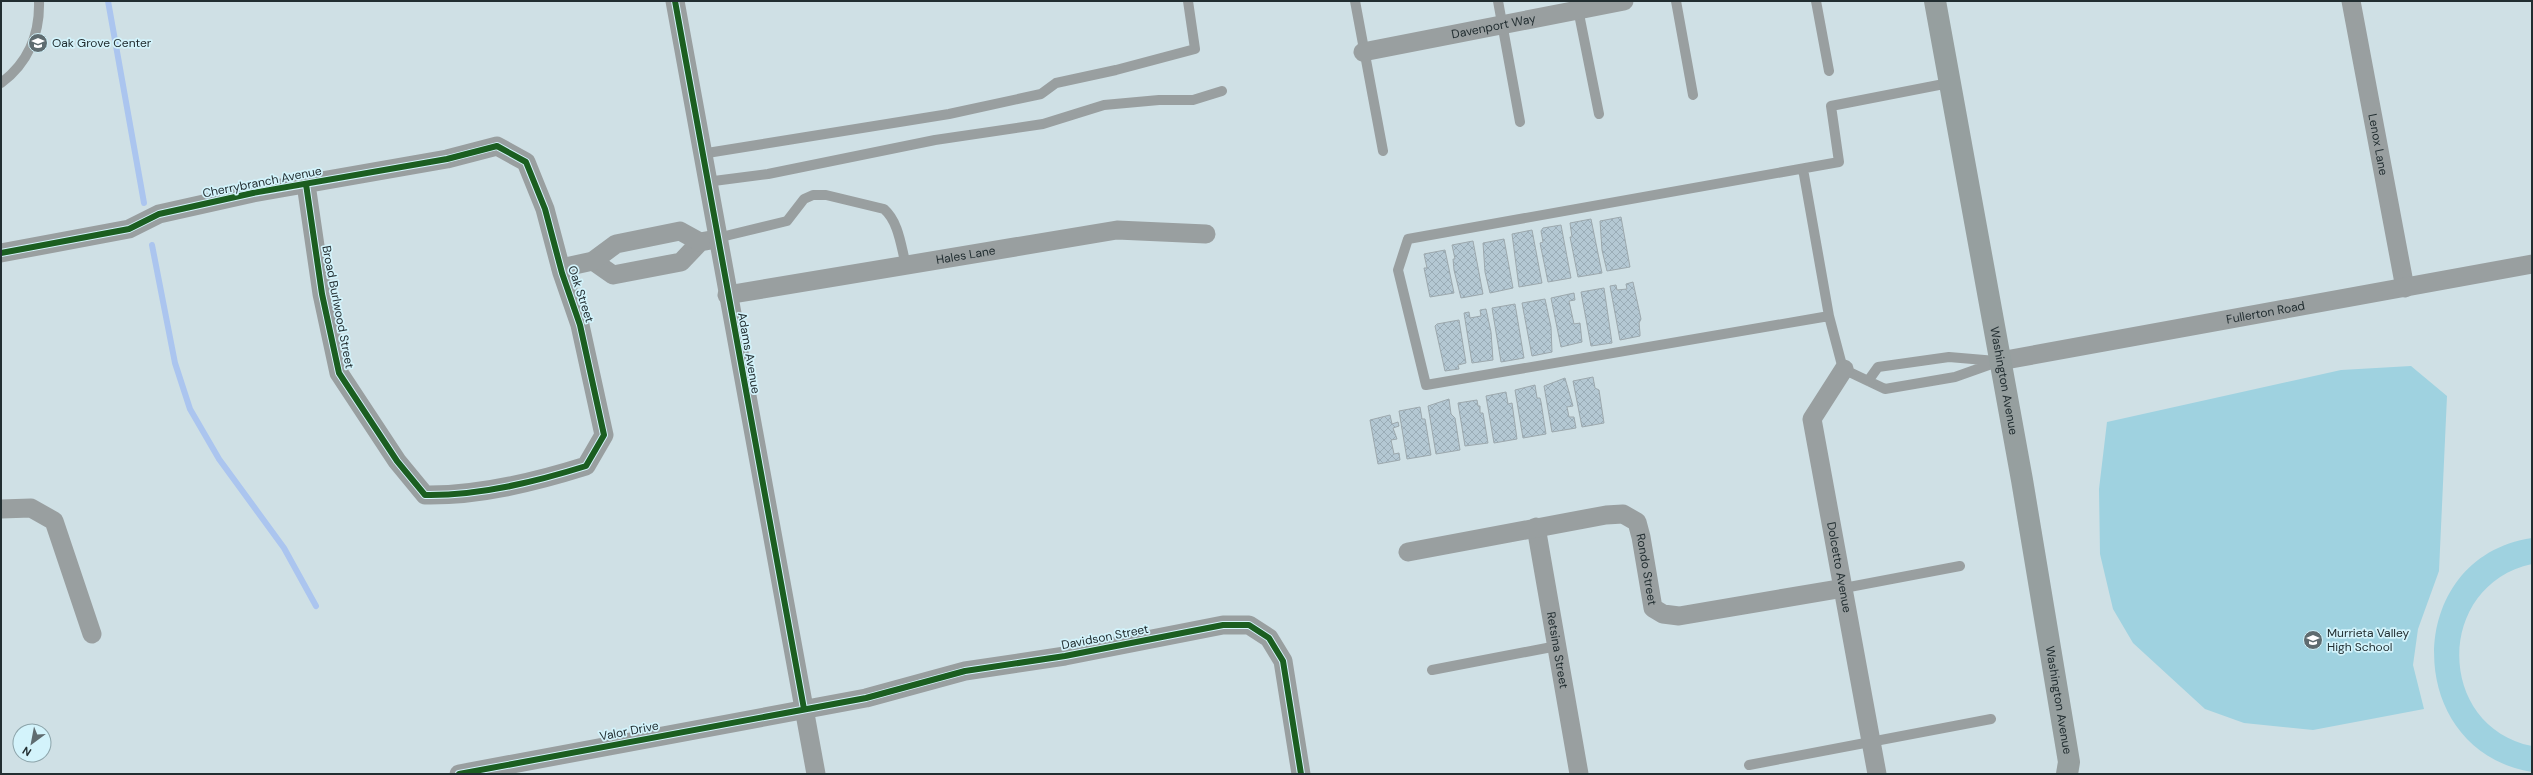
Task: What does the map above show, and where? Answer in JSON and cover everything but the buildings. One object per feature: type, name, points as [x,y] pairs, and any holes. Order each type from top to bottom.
[{"type":"main road","name":"Washington Avenue","points":[[1935,1],[1948,83],[2000,361],[2070,770]]},
{"type":"street","name":"Adams Avenue","points":[[675,1],[706,182],[708,240],[727,295],[816,774]]},
{"type":"street","name":"Davenport Way","points":[[1363,52],[1502,23],[1624,1]]},
{"type":"street","name":"Lenox Lane","points":[[2351,1],[2405,288]]},
{"type":"street","name":"Cherrybranch Avenue","points":[[1,253],[129,229],[159,214],[306,184],[447,159],[497,146],[526,162]]},
{"type":"street","name":"Oak Street","points":[[526,162],[545,209],[561,268],[580,325],[604,435]]},
{"type":"street","name":"Broad Burlwood Street","points":[[306,184],[322,294],[339,373],[397,461],[425,495],[449,496],[507,486],[586,466],[604,435]]},
{"type":"street","name":"Hales Lane","points":[[727,295],[1117,230],[1206,234]]},
{"type":"street","points":[[561,268],[593,261],[616,244],[680,231],[708,240]]},
{"type":"street","points":[[638,240],[644,269]]},
{"type":"street","points":[[593,261],[612,275],[681,262],[708,240]]},
{"type":"street","name":"Fullerton Road","points":[[2000,361],[2532,264]]},
{"type":"street","name":"Dolcetto Avenue","points":[[1844,369],[1812,419],[1877,774]]},
{"type":"street","points":[[1,508],[31,508],[54,521],[92,634]]},
{"type":"street","name":"Rondo Street","points":[[1408,552],[1536,527],[1606,515],[1622,514],[1637,522],[1653,608],[1663,614],[1680,616],[1844,588]]},
{"type":"street","name":"Retsina Street","points":[[1536,527],[1579,774]]},
{"type":"street","name":"Davidson Street","points":[[804,709],[866,698],[964,671],[1065,656],[1223,625],[1249,625],[1269,638],[1284,661],[1301,774]]},
{"type":"street","name":"Valor Drive","points":[[459,774],[804,709]]},
{"type":"lane","points":[[1,83],[22,62],[34,42],[39,20],[39,1]]},
{"type":"lane","points":[[701,154],[949,114],[1041,94],[1056,83],[1116,70],[1195,49],[1188,1]]},
{"type":"lane","points":[[1355,1],[1363,52],[1383,151]]},
{"type":"lane","points":[[1498,1],[1520,122]]},
{"type":"lane","points":[[1676,1],[1693,95]]},
{"type":"lane","points":[[1816,1],[1829,70]]},
{"type":"lane","points":[[1578,9],[1599,114]]},
{"type":"lane","points":[[1828,316],[1426,385],[1398,270],[1408,239],[1839,162],[1830,106],[1948,83]]},
{"type":"lane","points":[[706,182],[768,174],[935,140],[1043,124],[1104,105],[1159,100],[1193,100],[1222,90]]},
{"type":"lane","points":[[1803,169],[1828,316],[1844,369],[1885,389],[1954,377],[2000,361]]},
{"type":"lane","points":[[708,240],[787,221],[804,199],[813,195],[826,195],[884,209],[890,214],[895,225],[906,265]]},
{"type":"lane","points":[[1868,381],[1878,367],[1949,357],[2000,361]]},
{"type":"lane","points":[[1844,588],[1960,566]]},
{"type":"lane","points":[[1432,670],[1556,646]]},
{"type":"lane","points":[[1749,765],[1991,718]]},
{"type":"shaded area","points":[[2411,366],[2447,396],[2439,571],[2418,629],[2413,665],[2424,709],[2313,730],[2244,723],[2205,709],[2133,643],[2113,609],[2100,554],[2099,489],[2107,422],[2341,370]]},
{"type":"shaded area","points":[[2532,538],[2532,564],[2500,577],[2477,598],[2464,626],[2459,655],[2464,685],[2477,712],[2500,733],[2532,746],[2532,772],[2489,757],[2459,729],[2440,694],[2434,654],[2440,615],[2458,580],[2489,553]]},
{"type":"waterway","points":[[108,1],[144,203]]},
{"type":"waterway","points":[[152,245],[175,363],[190,409],[219,459],[284,548],[316,606]]},
{"type":"cycle path","points":[[675,1],[804,709]]},
{"type":"cycle path","points":[[1,253],[129,229],[159,214],[253,193],[447,159],[497,146],[526,162],[545,209],[562,273],[580,325],[604,435],[586,466],[507,487],[466,493],[425,495],[397,461],[339,373],[322,294],[306,184]]},
{"type":"cycle path","points":[[459,774],[866,698],[965,671],[1065,656],[1223,625],[1249,625],[1269,638],[1283,661],[1301,774]]},
{"type":"place","name":"Oak Grove Center","points":[[38,43]]},
{"type":"place","name":"Murrieta Valley High School","points":[[2313,640]]}]
